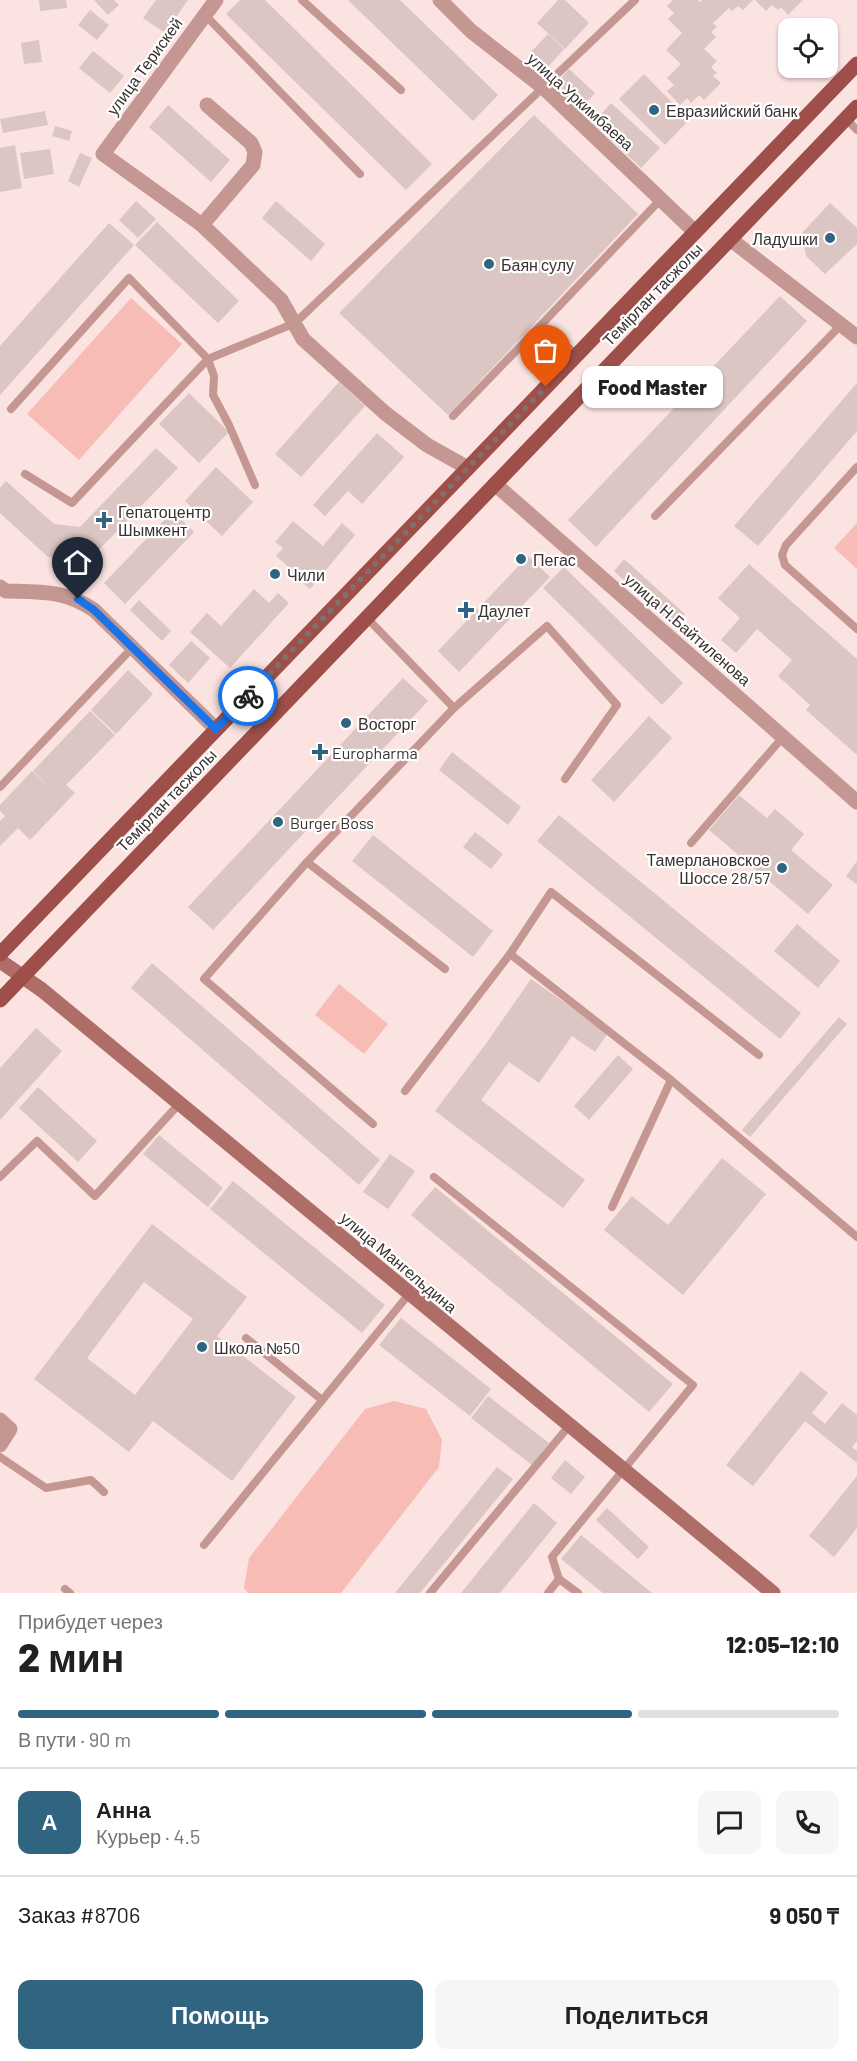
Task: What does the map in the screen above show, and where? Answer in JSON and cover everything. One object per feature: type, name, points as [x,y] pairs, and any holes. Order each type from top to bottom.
[{"type":"main road","name":"Темірлан тасжолы","points":[[0,954],[857,64]]},
{"type":"main road","name":"Темірлан тасжолы","points":[[0,1000],[730,239],[851,124],[857,107]]},
{"type":"street","name":"улица Терискей","points":[[202,225],[103,154],[216,0]]},
{"type":"street","name":"улица Уркимбаева","points":[[440,0],[471,31],[544,88],[695,232]]},
{"type":"street","points":[[207,105],[251,143],[255,152],[253,165],[202,225],[281,300],[303,339],[385,413],[427,445],[468,468]]},
{"type":"street","points":[[730,239],[857,337]]},
{"type":"street","name":"улица Н.Байтиленова","points":[[495,484],[857,802]]},
{"type":"street","points":[[0,587],[6,591],[51,592],[78,599],[94,610],[216,729]]},
{"type":"street","name":"улица Мангельдина","points":[[0,961],[23,976],[773,1593]]},
{"type":"street","points":[[0,1420],[10,1429],[0,1445]]},
{"type":"lane","points":[[302,0],[401,90]]},
{"type":"lane","points":[[25,474],[72,503],[208,358],[295,323],[635,0]]},
{"type":"lane","points":[[204,14],[360,174]]},
{"type":"lane","points":[[453,416],[661,199]]},
{"type":"lane","points":[[11,409],[129,278],[208,358],[214,376],[213,395],[229,425],[255,485]]},
{"type":"lane","points":[[541,325],[577,355]]},
{"type":"lane","points":[[655,516],[841,325]]},
{"type":"lane","points":[[857,467],[786,545],[782,555],[785,565],[857,629]]},
{"type":"lane","points":[[366,618],[454,708]]},
{"type":"lane","points":[[373,1124],[204,979],[307,862],[454,708],[547,626],[617,705],[565,779]]},
{"type":"lane","points":[[0,787],[133,647]]},
{"type":"lane","points":[[691,843],[783,737]]},
{"type":"lane","points":[[307,862],[445,969]]},
{"type":"lane","points":[[405,1091],[510,954],[551,892],[759,1054]]},
{"type":"lane","points":[[510,954],[672,1080],[857,1237]]},
{"type":"lane","points":[[612,1207],[672,1080]]},
{"type":"lane","points":[[0,1177],[37,1141],[95,1196],[179,1104]]},
{"type":"lane","points":[[434,1177],[693,1385],[552,1557],[559,1579],[578,1593]]},
{"type":"lane","points":[[204,1545],[409,1294]]},
{"type":"lane","points":[[246,1338],[322,1400]]},
{"type":"lane","points":[[430,1593],[569,1426]]},
{"type":"lane","points":[[0,1457],[46,1488],[91,1480],[104,1492]]},
{"type":"lane","points":[[548,1593],[559,1579]]},
{"type":"shaded area","points":[[131,298],[182,344],[79,460],[27,414]]},
{"type":"shaded area","points":[[857,523],[857,569],[834,548]]},
{"type":"shaded area","points":[[339,984],[388,1024],[364,1054],[315,1015]]},
{"type":"shaded area","points":[[394,1401],[426,1409],[442,1440],[439,1467],[341,1593],[248,1593],[244,1588],[249,1558],[365,1409]]},
{"type":"building","points":[[39,0],[66,0],[67,8],[40,11]]},
{"type":"building","points":[[94,0],[114,0],[119,5],[108,15]]},
{"type":"building","points":[[156,0],[188,0],[165,33],[143,18]]},
{"type":"building","points":[[240,0],[265,0],[432,164],[406,190],[226,14]]},
{"type":"building","points":[[348,0],[400,0],[498,95],[473,121]]},
{"type":"building","points":[[558,0],[565,0],[589,23],[565,49],[537,23]]},
{"type":"building","points":[[673,0],[698,0],[700,2],[702,0],[753,0],[743,10],[738,6],[732,11],[729,8],[713,23],[717,27],[711,32],[716,37],[704,49],[717,61],[711,67],[717,73],[713,76],[721,83],[704,100],[699,95],[691,103],[687,98],[680,105],[667,91],[674,85],[667,78],[681,64],[666,50],[682,33],[668,19],[674,13],[667,6]]},
{"type":"building","points":[[755,0],[803,0],[788,15],[781,7],[778,10],[772,5],[766,11]]},
{"type":"building","points":[[90,10],[109,25],[97,40],[78,25]]},
{"type":"building","points":[[548,34],[564,49],[548,67],[531,52]]},
{"type":"building","points":[[39,40],[42,62],[24,64],[21,43]]},
{"type":"building","points":[[93,51],[124,76],[110,93],[79,68]]},
{"type":"building","points":[[569,69],[595,93],[578,111],[553,87]]},
{"type":"building","name":"Евразийский банк","points":[[644,74],[689,120],[665,145],[619,99]]},
{"type":"building","points":[[611,103],[660,148],[641,168],[593,123]]},
{"type":"building","points":[[168,105],[230,160],[211,182],[149,127]]},
{"type":"building","points":[[45,111],[48,125],[3,133],[0,119]]},
{"type":"building","name":"Баян сулу","points":[[534,115],[638,214],[448,415],[339,313]]},
{"type":"building","points":[[55,126],[72,131],[69,141],[52,136]]},
{"type":"building","points":[[15,145],[22,188],[0,192],[0,148]]},
{"type":"building","points":[[50,149],[54,174],[24,179],[20,153]]},
{"type":"building","points":[[80,153],[92,158],[79,187],[68,181]]},
{"type":"building","points":[[136,201],[156,219],[138,238],[119,220]]},
{"type":"building","points":[[276,201],[325,244],[311,261],[262,218]]},
{"type":"building","name":"Ладушки","points":[[830,203],[857,228],[857,244],[825,274],[806,256],[802,233]]},
{"type":"building","points":[[157,222],[239,301],[218,323],[135,245]]},
{"type":"building","points":[[109,223],[134,245],[0,395],[0,346]]},
{"type":"building","points":[[780,296],[807,321],[596,547],[568,520]]},
{"type":"building","points":[[339,382],[365,406],[301,477],[275,454]]},
{"type":"building","points":[[857,383],[857,431],[758,546],[734,526]]},
{"type":"building","points":[[189,393],[229,432],[199,463],[159,424]]},
{"type":"building","points":[[377,433],[404,457],[362,504],[348,491],[325,516],[313,505]]},
{"type":"building","points":[[156,448],[178,468],[88,561],[48,557],[0,513],[0,488],[6,481],[54,524],[80,527]]},
{"type":"building","points":[[216,467],[253,502],[222,536],[185,501]]},
{"type":"building","points":[[173,511],[194,532],[125,604],[104,583]]},
{"type":"building","points":[[293,521],[323,546],[342,523],[355,535],[310,589],[276,556],[283,548],[275,542]]},
{"type":"building","points":[[528,556],[550,577],[459,672],[438,651]]},
{"type":"building","points":[[624,559],[685,614],[675,626],[614,571]]},
{"type":"building","points":[[749,564],[857,659],[857,755],[806,710],[810,705],[778,676],[792,660],[757,629],[736,653],[721,640],[740,618],[718,598]]},
{"type":"building","points":[[564,567],[683,683],[662,705],[543,588]]},
{"type":"building","points":[[254,589],[269,603],[278,593],[289,603],[230,668],[190,632],[207,613],[221,626]]},
{"type":"building","points":[[139,600],[171,631],[162,641],[130,610]]},
{"type":"building","points":[[191,641],[210,658],[188,683],[169,665]]},
{"type":"building","points":[[128,670],[153,694],[116,734],[91,710]]},
{"type":"building","points":[[403,678],[428,701],[213,930],[188,907]]},
{"type":"building","points":[[90,711],[115,735],[66,785],[75,793],[30,840],[18,828],[0,846],[0,821],[5,816],[0,811],[0,805],[32,771],[53,791],[33,771]]},
{"type":"building","points":[[649,716],[672,738],[614,802],[591,780]]},
{"type":"building","points":[[452,752],[521,807],[508,825],[439,770]]},
{"type":"building","name":"Тамерлановское Шоссе 28/57","points":[[739,795],[767,818],[775,809],[804,834],[791,850],[833,885],[808,914],[709,830]]},
{"type":"building","points":[[559,815],[801,1013],[780,1039],[537,841]]},
{"type":"building","points":[[475,832],[503,854],[491,869],[463,847]]},
{"type":"building","points":[[373,835],[493,931],[473,957],[352,861]]},
{"type":"building","points":[[857,861],[857,883],[856,884],[846,876]]},
{"type":"building","points":[[797,924],[840,961],[818,988],[774,951]]},
{"type":"building","points":[[152,963],[380,1160],[359,1185],[131,988]]},
{"type":"building","points":[[531,979],[608,1033],[595,1052],[572,1036],[539,1083],[509,1062],[481,1100],[585,1180],[563,1208],[435,1111]]},
{"type":"building","points":[[839,1017],[847,1024],[750,1137],[742,1130]]},
{"type":"building","points":[[36,1028],[62,1051],[0,1120],[0,1068]]},
{"type":"building","points":[[618,1055],[633,1069],[589,1120],[574,1106]]},
{"type":"building","points":[[38,1087],[97,1141],[78,1162],[19,1108]]},
{"type":"building","points":[[159,1135],[223,1188],[208,1207],[143,1154]]},
{"type":"building","points":[[390,1154],[415,1171],[388,1209],[363,1192]]},
{"type":"building","points":[[722,1158],[766,1194],[683,1295],[604,1230],[632,1196],[668,1225]]},
{"type":"building","points":[[233,1181],[385,1305],[362,1333],[210,1209]]},
{"type":"building","points":[[435,1187],[673,1384],[649,1412],[411,1215]]},
{"type":"building","name":"Школа №50","points":[[152,1224],[247,1297],[217,1336],[296,1397],[232,1481],[153,1421],[129,1452],[34,1379]],"holes":[[[144,1282],[193,1319],[135,1395],[87,1358]]]},
{"type":"building","points":[[401,1318],[491,1389],[470,1416],[379,1345]]},
{"type":"building","points":[[801,1371],[828,1393],[812,1413],[825,1424],[842,1403],[857,1415],[857,1441],[852,1447],[857,1451],[857,1463],[805,1421],[753,1486],[726,1465]]},
{"type":"building","points":[[488,1396],[549,1443],[532,1465],[471,1418]]},
{"type":"building","points":[[565,1460],[585,1477],[571,1494],[551,1478]]},
{"type":"building","points":[[497,1467],[513,1479],[420,1593],[395,1593]]},
{"type":"building","points":[[857,1476],[857,1528],[834,1557],[809,1536]]},
{"type":"building","points":[[534,1503],[557,1523],[500,1593],[461,1593]]},
{"type":"building","points":[[607,1508],[649,1547],[638,1559],[596,1520]]},
{"type":"building","points":[[581,1535],[652,1593],[603,1593],[561,1559]]},
{"type":"way so far","points":[[248,696],[546,387]]},
{"type":"place","name":"Евразийский банк","points":[[654,110]]},
{"type":"place","name":"Ладушки","points":[[830,238]]},
{"type":"place","name":"Баян сулу","points":[[489,264]]},
{"type":"place","name":"Food Master","points":[[546,387]]},
{"type":"place","name":"Гепатоцентр Шымкент","points":[[104,520]]},
{"type":"place","name":"Пегас","points":[[521,559]]},
{"type":"place","name":"Чили","points":[[275,574]]},
{"type":"place","name":"Даулет","points":[[466,610]]},
{"type":"place","name":"Восторг","points":[[346,723]]},
{"type":"place","name":"Europharma","points":[[320,752]]},
{"type":"place","name":"Burger Boss","points":[[278,822]]},
{"type":"place","name":"Тамерлановское Шоссе 28/57","points":[[782,868]]},
{"type":"place","name":"Школа №50","points":[[202,1347]]},
{"type":"route","points":[[78,599],[94,610],[216,729],[248,696]]}]
